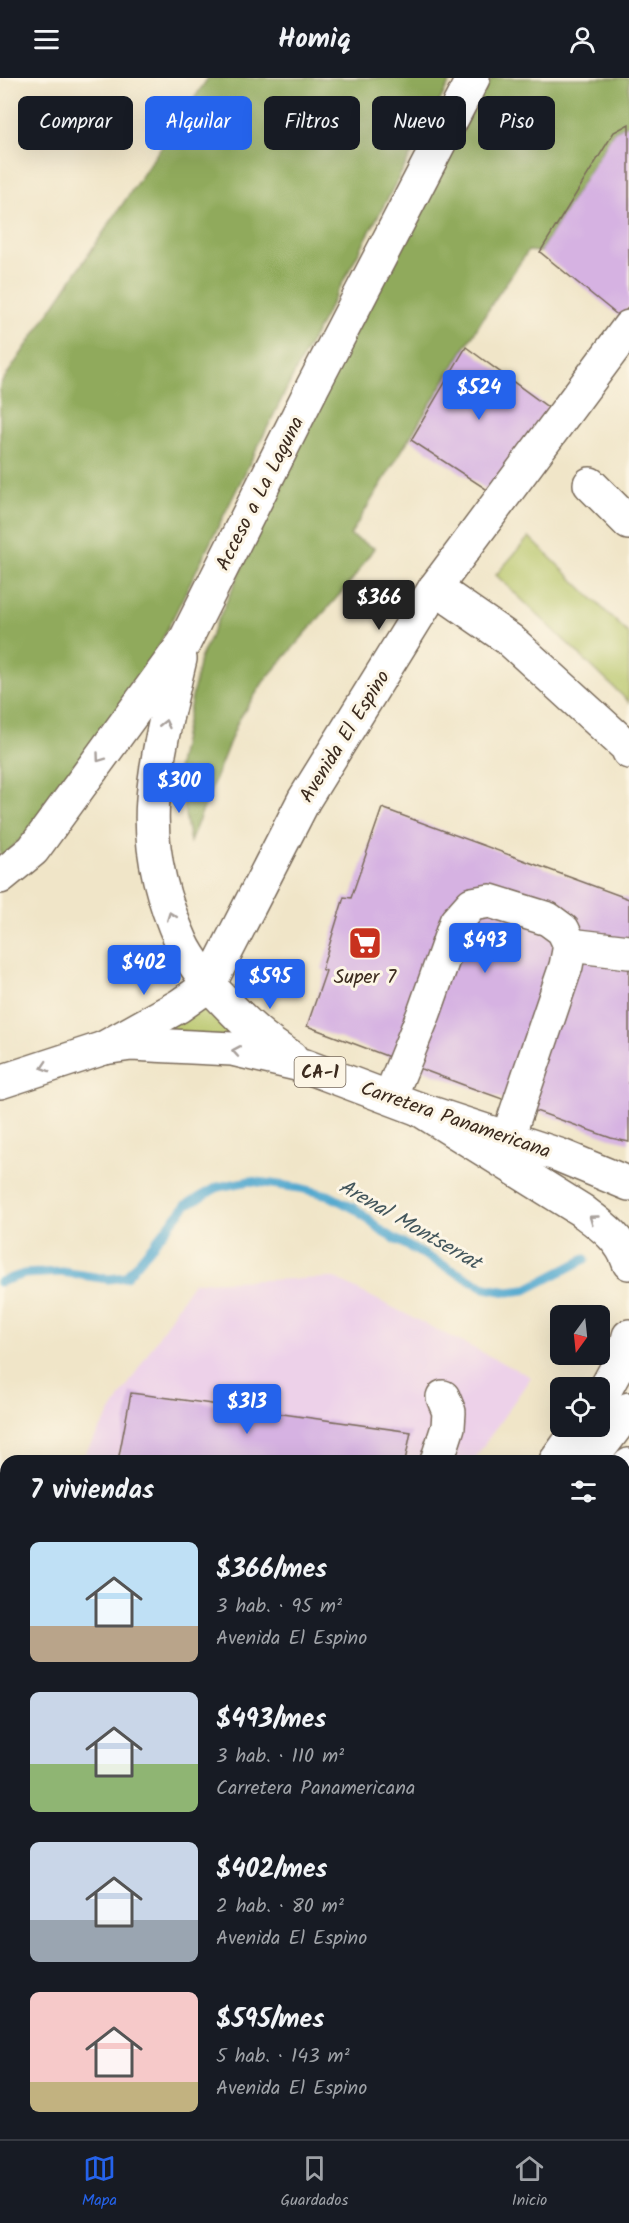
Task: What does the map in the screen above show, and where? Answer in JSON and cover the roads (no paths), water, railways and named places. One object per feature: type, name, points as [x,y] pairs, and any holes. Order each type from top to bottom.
[{"type":"main road","name":"Acceso a La Laguna","points":[[0,877],[33,850],[184,643],[313,386],[473,78]]},
{"type":"main road","name":"Avenida El Espino","points":[[104,1048],[179,1006],[209,985],[304,800],[435,588],[629,327]]},
{"type":"main road","points":[[590,484],[629,523]]},
{"type":"main road","points":[[435,588],[510,640],[627,747],[629,752]]},
{"type":"main road","points":[[184,643],[163,731],[153,801],[156,852],[164,898],[182,945],[209,985],[276,1049],[305,1066]]},
{"type":"main road","points":[[508,1137],[566,966],[570,945],[563,930],[548,919],[490,901],[472,904],[456,922],[424,1013],[404,1103],[581,1210],[617,1238],[629,1263]]},
{"type":"main road","points":[[570,945],[629,952]]},
{"type":"main road","name":"Carretera Panamericana","points":[[0,1082],[104,1048],[131,1044],[231,1049],[305,1066],[404,1103],[559,1155],[629,1184]]},
{"type":"main road","points":[[559,1155],[629,1165]]},
{"type":"main road","points":[[610,1381],[624,1355],[629,1336]]},
{"type":"main road","points":[[439,1455],[448,1427],[449,1412],[443,1397]]},
{"type":"main road","points":[[594,1455],[629,1409]]},
{"type":"main road","points":[[560,1455],[573,1437]]},
{"type":"waterway","name":"Arenal Montserrat","points":[[0,1282],[24,1274],[62,1272],[108,1279],[126,1277],[186,1205],[218,1187],[250,1181],[300,1188],[328,1195],[357,1210],[384,1233],[485,1288],[508,1292],[525,1290],[585,1259]]},
{"type":"place","name":"Super 7","points":[[365,943]]}]
